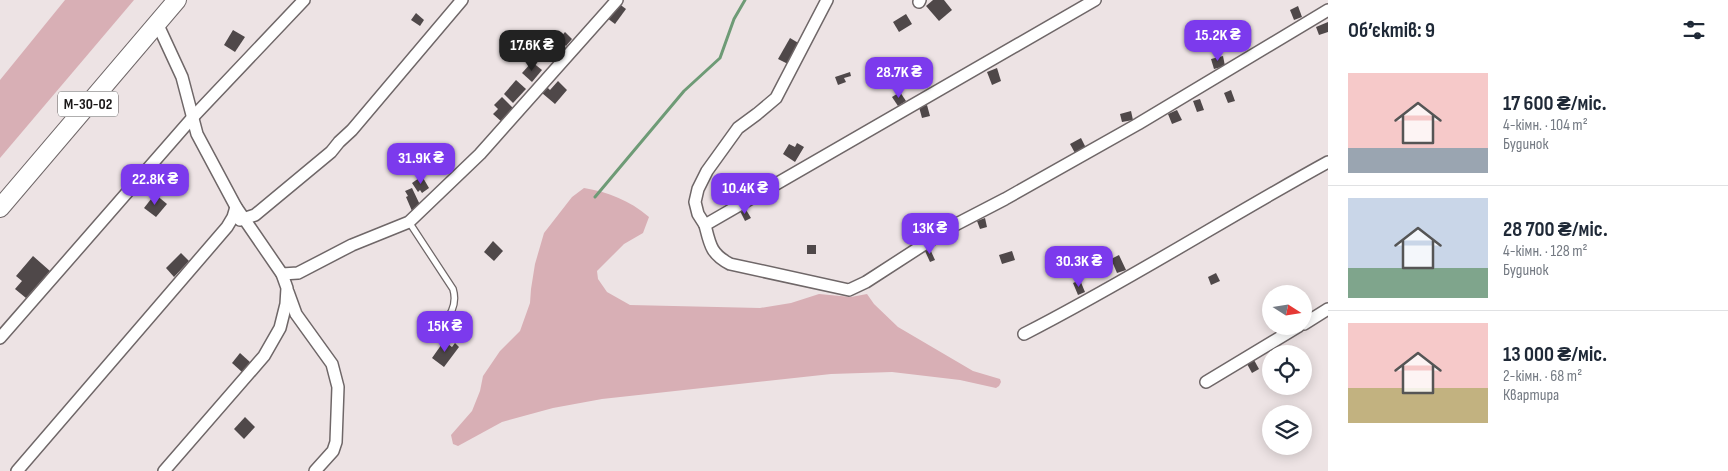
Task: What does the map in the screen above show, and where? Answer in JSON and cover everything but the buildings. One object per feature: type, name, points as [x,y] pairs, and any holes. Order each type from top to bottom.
[{"type":"main road","name":"М-30-02","points":[[0,208],[177,0]]},
{"type":"street","points":[[0,338],[193,117],[304,0]]},
{"type":"street","points":[[227,227],[255,214],[331,152],[462,0]]},
{"type":"street","points":[[282,274],[298,273],[352,245],[410,222],[480,154],[617,0]]},
{"type":"street","points":[[827,0],[776,98],[738,128],[707,171],[698,189],[695,202],[714,253],[720,259],[730,264],[849,290],[866,282],[951,227],[1005,199],[1146,119],[1328,10]]},
{"type":"street","points":[[705,225],[1095,0]]},
{"type":"street","points":[[157,23],[182,77],[197,134],[236,207],[282,274],[296,314],[332,364],[338,387],[336,442],[333,451],[315,471]]},
{"type":"street","points":[[1024,334],[1115,286],[1269,194],[1328,162]]},
{"type":"street","points":[[17,471],[227,227],[236,207]]},
{"type":"street","points":[[164,471],[264,356],[280,328],[286,304],[287,288]]},
{"type":"street","points":[[1312,319],[1328,309]]},
{"type":"street","points":[[1206,382],[1284,335]]},
{"type":"lane","points":[[410,222],[455,296],[454,308],[434,336]]},
{"type":"shaded area","points":[[65,0],[134,0],[0,158],[0,80]]},
{"type":"shaded area","points":[[584,188],[618,198],[634,206],[649,217],[643,233],[624,244],[597,271],[598,279],[607,292],[630,305],[760,308],[791,303],[819,294],[851,297],[867,294],[874,304],[898,327],[973,371],[1000,379],[1001,382],[996,388],[960,380],[892,372],[831,374],[602,399],[553,408],[502,422],[458,446],[453,444],[451,435],[472,411],[480,391],[483,376],[500,351],[520,331],[530,303],[535,264],[544,233],[572,197]]},
{"type":"waterway","points":[[595,197],[684,91],[720,58],[734,19],[745,0]]}]
